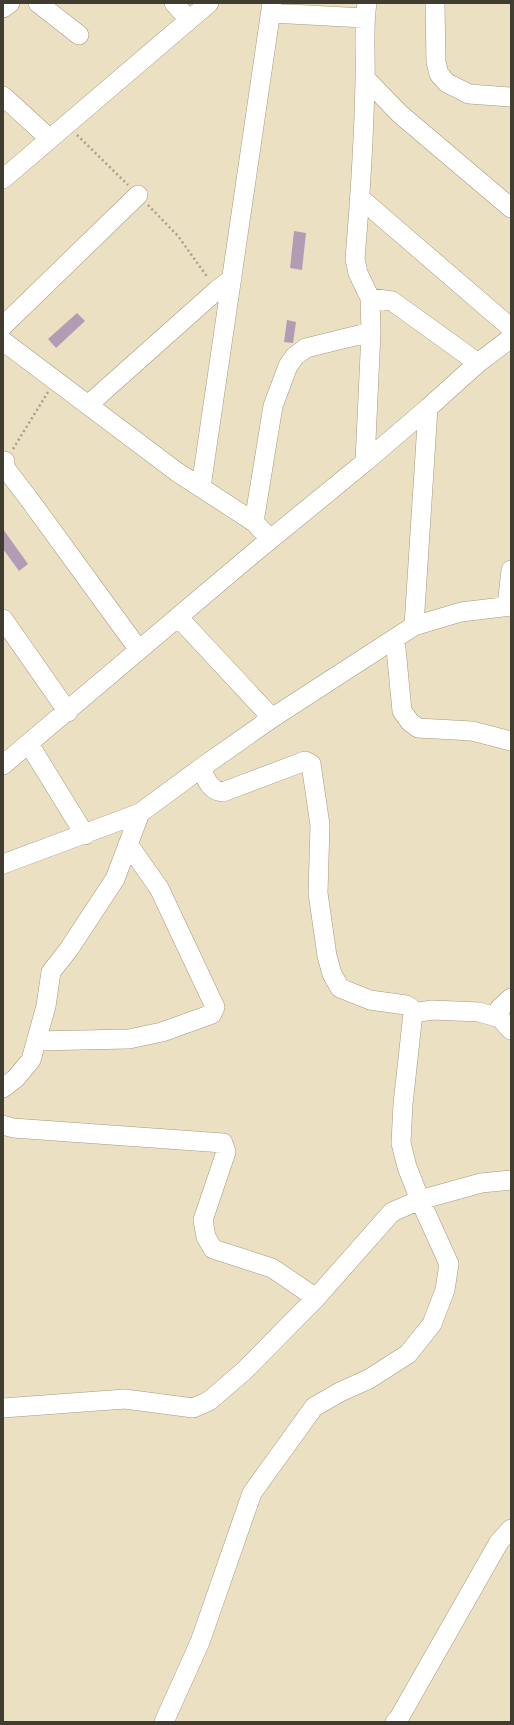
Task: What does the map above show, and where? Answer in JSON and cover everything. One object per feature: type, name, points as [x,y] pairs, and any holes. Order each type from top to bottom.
[{"type":"street","points":[[3,8],[10,3]]},
{"type":"street","points":[[38,3],[79,35]]},
{"type":"street","points":[[174,3],[189,20]]},
{"type":"street","points":[[3,179],[209,3]]},
{"type":"street","points":[[435,3],[436,62],[439,74],[447,83],[469,94],[511,97]]},
{"type":"street","points":[[201,487],[272,8],[365,11],[365,78],[360,198],[355,259],[358,272],[370,298],[371,332],[366,462]]},
{"type":"street","points":[[365,78],[400,114],[511,208]]},
{"type":"street","points":[[3,96],[50,139]]},
{"type":"street","points":[[3,326],[138,195]]},
{"type":"street","points":[[360,198],[511,328]]},
{"type":"street","points":[[88,405],[217,290],[232,279]]},
{"type":"street","points":[[370,298],[392,301],[478,363]]},
{"type":"street","points":[[254,522],[273,406],[288,366],[295,356],[306,348],[371,332]]},
{"type":"street","points":[[3,765],[68,712],[270,539],[366,462],[478,363],[511,338]]},
{"type":"street","points":[[3,341],[177,472],[254,522],[270,539]]},
{"type":"street","points":[[414,626],[428,408]]},
{"type":"street","points":[[5,461],[4,466],[6,469],[29,498],[139,650]]},
{"type":"street","points":[[3,864],[85,835],[140,813],[272,718],[414,626],[461,612],[509,606],[511,570]]},
{"type":"street","points":[[178,617],[272,718]]},
{"type":"street","points":[[3,619],[68,712]]},
{"type":"street","points":[[395,638],[402,711],[410,722],[418,728],[472,731],[511,741]]},
{"type":"street","points":[[29,744],[85,835]]},
{"type":"street","points":[[164,1722],[200,1642],[252,1493],[314,1407],[340,1392],[370,1379],[408,1354],[432,1324],[445,1290],[449,1264],[420,1200],[407,1167],[401,1143],[403,1104],[413,1013],[411,1008],[406,1005],[370,1000],[340,988],[332,974],[327,956],[318,893],[320,825],[310,764],[305,761],[223,792],[216,791],[211,786],[201,768]]},
{"type":"street","points":[[3,1088],[16,1078],[31,1060],[46,1006],[51,972],[69,949],[115,879],[140,813]]},
{"type":"street","points":[[36,1041],[129,1039],[162,1032],[212,1014],[214,1011],[215,1007],[160,888],[128,844]]},
{"type":"street","points":[[505,1024],[500,1008],[511,998]]},
{"type":"street","points":[[413,1013],[432,1010],[479,1012],[505,1024]]},
{"type":"street","points":[[3,1125],[12,1128],[223,1143],[226,1152],[203,1220],[206,1237],[214,1249],[272,1268],[316,1298]]},
{"type":"street","points":[[3,1408],[125,1399],[193,1408],[209,1401],[244,1371],[316,1298],[392,1212],[420,1200],[481,1183],[511,1180]]},
{"type":"street","points":[[395,1722],[428,1668],[499,1542],[511,1529]]},
{"type":"path","points":[[5,461],[55,381]]},
{"type":"building","points":[[294,231],[306,233],[302,270],[290,268]]},
{"type":"building","points":[[77,313],[85,321],[56,348],[48,339]]},
{"type":"building","points":[[287,320],[296,322],[293,343],[284,342]]},
{"type":"building","points":[[3,529],[28,564],[19,571],[3,549]]}]
